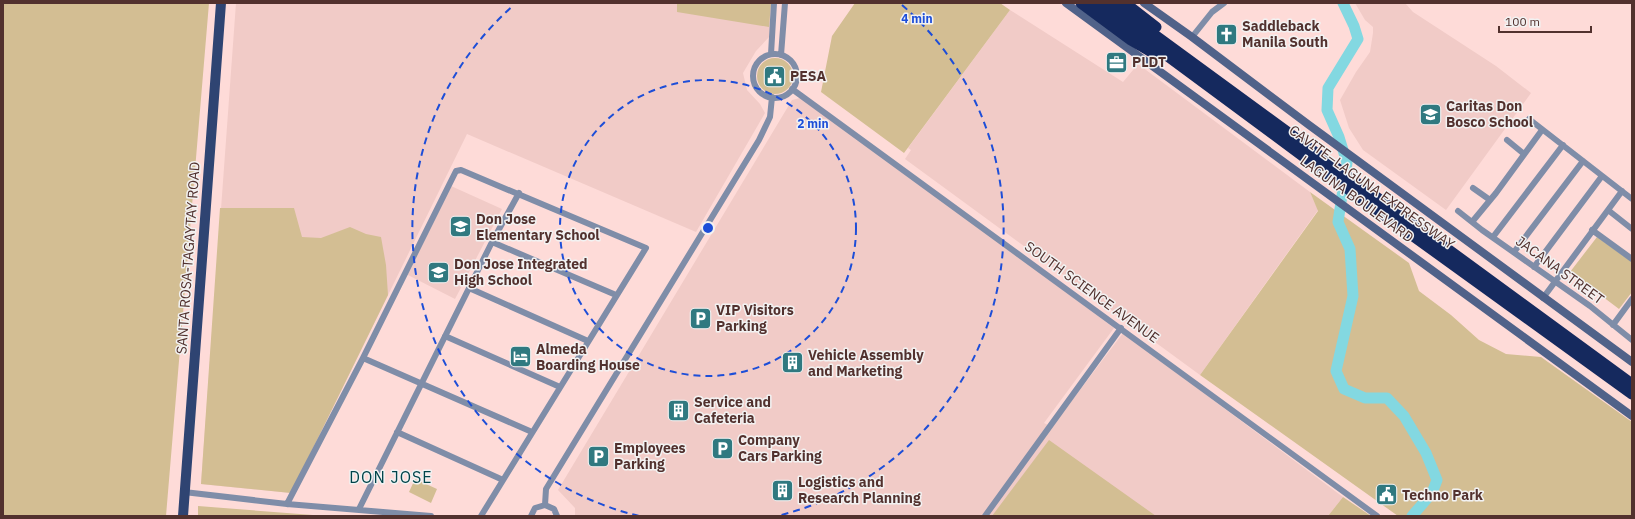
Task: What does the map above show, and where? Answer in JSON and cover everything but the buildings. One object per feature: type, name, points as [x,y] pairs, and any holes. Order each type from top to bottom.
[{"type":"highway","points":[[1081,3],[1132,40],[1194,69]]},
{"type":"highway","name":"CAVITE–LAGUNA EXPRESSWAY","points":[[1096,3],[1320,156],[1632,384]]},
{"type":"highway","name":"CAVITE–LAGUNA EXPRESSWAY","points":[[1112,3],[1318,168],[1632,394]]},
{"type":"highway","points":[[1125,3],[1168,38],[1194,69]]},
{"type":"main road","name":"SANTA ROSA-TAGAYTAY ROAD","points":[[182,516],[221,3]]},
{"type":"main road","name":"LAGUNA BOULEVARD","points":[[1066,3],[1632,416]]},
{"type":"main road","points":[[1144,3],[1632,362]]},
{"type":"street","points":[[771,54],[774,3]]},
{"type":"street","points":[[781,54],[785,3]]},
{"type":"street","points":[[1192,37],[1212,12],[1224,3]]},
{"type":"street","points":[[771,54],[781,54],[790,60],[795,69],[796,79],[792,89],[782,96],[772,97],[763,94],[755,86],[753,70],[763,57],[771,54]]},
{"type":"street","name":"SOUTH SCIENCE AVENUE","points":[[792,89],[1378,516]]},
{"type":"street","points":[[545,505],[546,489],[764,132],[770,117],[772,97]]},
{"type":"street","points":[[1530,119],[1542,130],[1632,198]]},
{"type":"street","points":[[1472,222],[1542,130]]},
{"type":"street","points":[[1507,140],[1524,154]]},
{"type":"street","points":[[1493,237],[1563,145]]},
{"type":"street","points":[[1514,252],[1583,161]]},
{"type":"street","points":[[287,504],[363,358],[456,171],[461,170],[646,248],[481,516]]},
{"type":"street","points":[[1534,267],[1602,176]]},
{"type":"street","points":[[1473,188],[1490,200]]},
{"type":"street","points":[[1543,298],[1622,191]]},
{"type":"street","points":[[359,509],[492,242],[519,194]]},
{"type":"street","points":[[1608,210],[1632,229]]},
{"type":"street","name":"JACANA STREET","points":[[1458,211],[1590,306],[1632,340]]},
{"type":"street","points":[[1592,230],[1632,259]]},
{"type":"street","points":[[492,242],[616,295]]},
{"type":"street","points":[[469,288],[588,341]]},
{"type":"street","points":[[1613,325],[1632,299]]},
{"type":"street","points":[[985,516],[1121,328]]},
{"type":"street","points":[[445,336],[560,387]]},
{"type":"street","points":[[363,358],[532,432]]},
{"type":"street","points":[[397,432],[503,480]]},
{"type":"street","points":[[184,492],[287,504],[431,516]]},
{"type":"street","points":[[531,516],[535,508],[545,505],[554,509],[557,516]]},
{"type":"shaded area","points":[[3,3],[209,3],[166,516],[3,516]]},
{"type":"shaded area","points":[[236,3],[771,3],[769,37],[756,51],[743,73],[747,90],[760,104],[765,113],[696,232],[467,134],[291,493],[201,484]]},
{"type":"shaded area","points":[[677,3],[771,3],[769,27],[677,12]]},
{"type":"shaded area","points":[[855,3],[1000,3],[1010,10],[904,153],[821,92],[832,36]]},
{"type":"shaded area","name":"Caritas Don Bosco School","points":[[1355,3],[1405,3],[1413,12],[1496,66],[1531,93],[1446,210],[1363,150],[1349,128],[1340,100],[1356,72],[1370,52],[1373,33],[1373,27],[1365,20]]},
{"type":"shaded area","points":[[1010,10],[1123,82],[1138,64],[1310,192],[1318,210],[1200,375],[905,159],[911,150],[908,148]]},
{"type":"shaded area","points":[[779,58],[788,63],[792,69],[792,83],[788,89],[779,94],[771,94],[762,89],[758,83],[757,72],[762,63],[768,59]]},
{"type":"shaded area","points":[[804,97],[1114,328],[1044,423],[1052,427],[1123,333],[1343,497],[1328,516],[575,516],[575,508],[558,490],[792,100]]},
{"type":"shaded area","name":"Don Jose Elementary School","points":[[451,186],[502,209],[455,299],[406,274]]},
{"type":"shaded area","points":[[1310,192],[1409,263],[1419,291],[1451,315],[1479,340],[1506,354],[1541,357],[1632,422],[1632,516],[1398,516],[1200,375],[1318,211]]},
{"type":"shaded area","points":[[220,208],[294,208],[302,237],[321,238],[350,227],[366,234],[381,237],[386,265],[388,295],[291,493],[201,484]]},
{"type":"shaded area","points":[[1597,237],[1632,262],[1632,292],[1619,309],[1570,272]]},
{"type":"shaded area","points":[[1049,440],[1156,516],[992,516]]},
{"type":"shaded area","points":[[415,479],[437,489],[431,503],[409,492]]},
{"type":"shaded area","points":[[1343,497],[1371,516],[1328,516]]},
{"type":"shaded area","points":[[198,506],[326,516],[198,516]]},
{"type":"waterway","points":[[1343,3],[1354,26],[1358,39],[1328,88],[1327,110],[1339,137],[1347,163],[1338,222],[1350,249],[1353,296],[1336,371],[1344,389],[1365,398],[1387,398],[1404,416],[1426,453],[1437,480],[1432,493],[1412,516]]},
{"type":"place","name":"Saddleback Manila South","points":[[1227,34]]},
{"type":"place","name":"PLDT","points":[[1117,62]]},
{"type":"place","name":"PESA","points":[[775,76]]},
{"type":"place","name":"Caritas Don Bosco School","points":[[1430,114]]},
{"type":"place","name":"Don Jose Elementary School","points":[[461,227]]},
{"type":"place","name":"Don Jose Integrated High School","points":[[438,272]]},
{"type":"place","name":"VIP Visitors Parking","points":[[701,318]]},
{"type":"place","name":"Almeda Boarding House","points":[[520,357]]},
{"type":"place","name":"Vehicle Assembly and Marketing","points":[[792,363]]},
{"type":"place","name":"Service and Cafeteria","points":[[678,410]]},
{"type":"place","name":"Company Cars Parking","points":[[722,448]]},
{"type":"place","name":"Employees Parking","points":[[599,456]]},
{"type":"place","name":"Logistics and Research Planning","points":[[782,490]]},
{"type":"place","name":"Techno Park","points":[[1386,495]]},
{"type":"district","name":"DON JOSE","points":[[391,477]]}]
